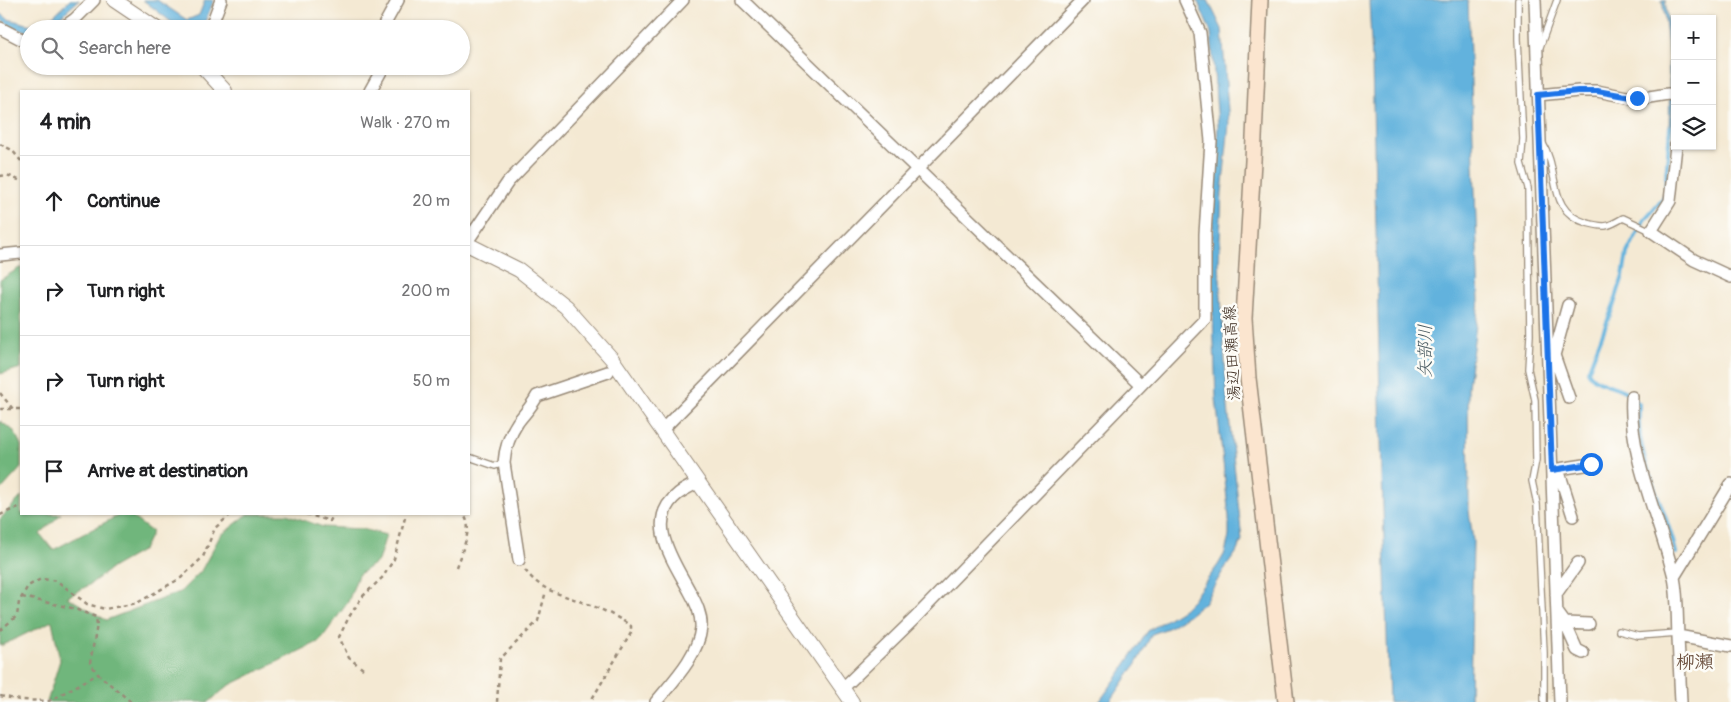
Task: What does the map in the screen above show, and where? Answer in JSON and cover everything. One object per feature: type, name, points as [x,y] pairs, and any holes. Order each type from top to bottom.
[{"type":"main road","name":"湯辺田瀬高線","points":[[1260,0],[1244,318],[1248,378],[1286,702]]},
{"type":"street","points":[[74,20],[94,0]]},
{"type":"street","points":[[114,0],[144,20]]},
{"type":"street","points":[[213,20],[221,0]]},
{"type":"street","points":[[387,20],[398,0]]},
{"type":"street","points":[[470,238],[508,182],[683,0]]},
{"type":"street","points":[[742,0],[1141,385]]},
{"type":"street","points":[[662,430],[1083,0]]},
{"type":"street","points":[[842,689],[914,619],[1205,319],[1204,234],[1211,141],[1200,33],[1185,0]]},
{"type":"street","points":[[1535,0],[1548,372],[1555,469],[1556,594],[1560,702]]},
{"type":"street","points":[[0,28],[20,38]]},
{"type":"street","points":[[210,75],[224,90]]},
{"type":"street","points":[[371,90],[379,75]]},
{"type":"street","points":[[1538,95],[1578,91],[1597,91],[1637,98],[1671,95]]},
{"type":"street","points":[[1676,150],[1670,201],[1650,231],[1694,260],[1731,277]]},
{"type":"street","points":[[470,246],[519,270],[566,307],[612,360],[750,560],[852,702]]},
{"type":"street","points":[[0,254],[20,253]]},
{"type":"street","points":[[1548,372],[1555,356],[1562,322],[1568,305]]},
{"type":"street","points":[[1547,344],[1555,356],[1569,398]]},
{"type":"street","points":[[519,560],[504,463],[505,449],[517,423],[533,405],[537,396],[608,372]]},
{"type":"street","points":[[1632,396],[1631,412],[1634,440],[1674,577],[1678,602],[1682,702]]},
{"type":"street","points":[[1555,469],[1591,464]]},
{"type":"street","points":[[1555,469],[1573,516]]},
{"type":"street","points":[[656,702],[686,665],[698,641],[701,626],[699,610],[665,543],[661,522],[667,506],[678,494],[698,482]]},
{"type":"street","points":[[1674,577],[1731,484]]},
{"type":"street","points":[[1556,594],[1578,563]]},
{"type":"street","points":[[1557,612],[1565,623],[1576,650],[1583,653]]},
{"type":"street","points":[[1565,623],[1589,624]]},
{"type":"street","points":[[1678,635],[1731,646]]},
{"type":"lane","points":[[1518,0],[1523,139],[1521,164],[1528,188],[1530,335],[1528,369],[1535,400],[1536,460],[1532,481],[1537,504],[1544,653],[1544,702]]},
{"type":"lane","points":[[1537,54],[1557,0]]},
{"type":"lane","points":[[1540,138],[1547,150],[1557,192],[1565,211],[1575,219],[1593,225],[1608,227],[1623,218],[1650,231]]},
{"type":"lane","points":[[470,458],[495,466],[504,463]]},
{"type":"lane","points":[[1619,631],[1638,636],[1678,635]]},
{"type":"path","points":[[0,144],[12,150],[20,160]]},
{"type":"path","points":[[0,176],[7,175],[20,181]]},
{"type":"path","points":[[0,393],[13,409]]},
{"type":"path","points":[[0,410],[20,409]]},
{"type":"path","points":[[0,515],[20,506]]},
{"type":"path","points":[[0,630],[17,616],[19,602],[28,586],[41,579],[57,581],[87,604],[106,609],[137,603],[181,578],[203,557],[215,528],[230,515]]},
{"type":"path","points":[[309,515],[330,521],[333,515]]},
{"type":"path","points":[[363,670],[349,658],[339,637],[362,597],[383,577],[394,559],[406,515]]},
{"type":"path","points":[[456,567],[467,533],[468,523],[464,515]]},
{"type":"path","points":[[519,560],[526,572],[547,590],[616,616],[631,626],[631,633],[592,702]]},
{"type":"path","points":[[497,702],[500,659],[538,621],[547,590]]},
{"type":"path","points":[[22,598],[72,608],[96,617],[90,663],[98,674],[131,702]]},
{"type":"path","points":[[0,696],[20,700],[49,701],[98,674]]},
{"type":"green space","points":[[20,268],[20,368],[0,374],[0,280]]},
{"type":"green space","points":[[0,421],[14,431],[20,443],[20,469],[0,491]]},
{"type":"green space","points":[[20,498],[20,515],[60,515],[40,534],[53,550],[119,515],[129,515],[152,532],[143,550],[67,597],[106,620],[180,592],[201,571],[220,536],[247,515],[290,515],[323,527],[362,529],[386,535],[378,561],[358,575],[348,602],[320,641],[228,686],[209,702],[47,702],[60,660],[52,621],[0,645],[0,519]]},
{"type":"water","points":[[70,0],[79,0],[56,20],[46,20],[53,16]]},
{"type":"water","points":[[143,0],[157,0],[187,20],[169,20]]},
{"type":"water","points":[[205,0],[214,0],[206,20],[187,20],[199,15]]},
{"type":"water","points":[[1197,0],[1208,0],[1222,29],[1229,124],[1222,193],[1219,262],[1227,397],[1242,540],[1236,553],[1204,603],[1168,628],[1152,634],[1136,664],[1110,702],[1099,702],[1148,631],[1183,609],[1193,599],[1225,553],[1229,536],[1229,517],[1216,398],[1211,261],[1218,125],[1211,33]]},
{"type":"water","name":"矢部川","points":[[1369,0],[1468,0],[1479,301],[1468,387],[1469,511],[1473,541],[1470,702],[1389,702]]},
{"type":"water","points":[[1662,0],[1665,0],[1671,49],[1671,131],[1669,131],[1668,49]]},
{"type":"water","points":[[0,13],[8,19],[20,22],[20,30],[0,19]]},
{"type":"waterway","points":[[1630,395],[1625,391],[1596,380],[1588,371],[1613,307],[1623,276],[1627,253],[1644,220],[1663,198],[1670,127]]},
{"type":"waterway","points":[[1635,400],[1639,404],[1639,433],[1644,456],[1676,553]]},
{"type":"district","name":"柳瀬","points":[[1695,661]]},
{"type":"route","points":[[1591,464],[1552,470],[1538,95],[1597,91],[1637,98]]}]
